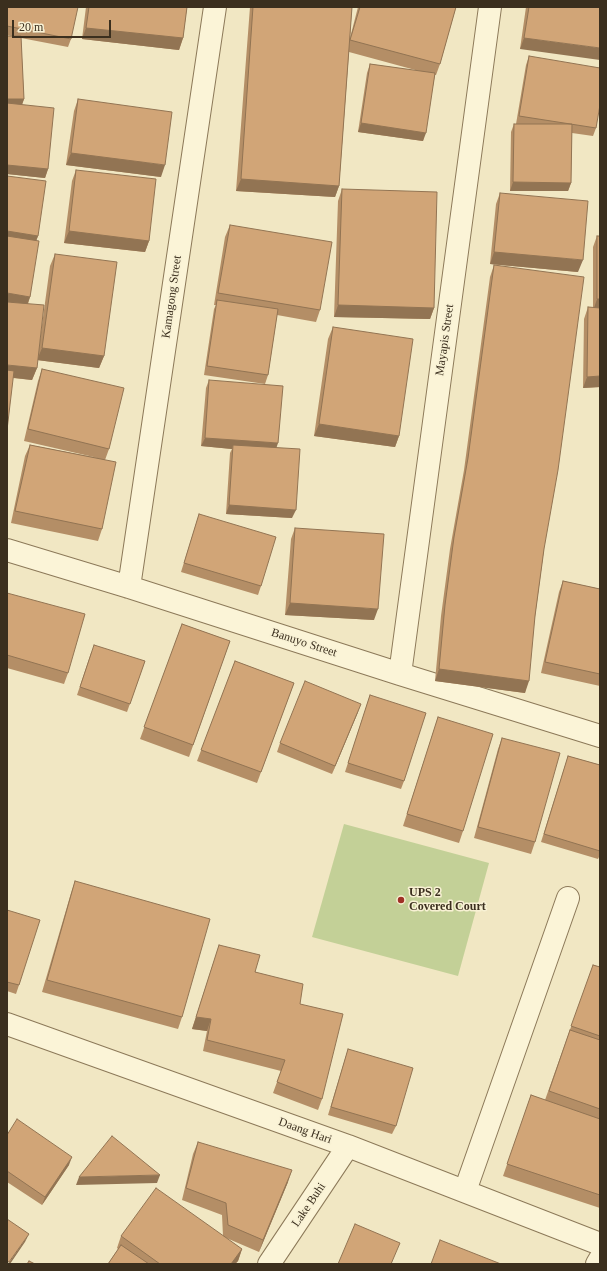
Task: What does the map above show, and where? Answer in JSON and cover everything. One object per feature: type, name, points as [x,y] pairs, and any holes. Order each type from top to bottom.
[{"type":"street","name":"Kamagong Street","points":[[129,587],[215,7]]},
{"type":"street","name":"Mayapis Street","points":[[400,674],[490,7]]},
{"type":"street","name":"Banuyo Street","points":[[7,550],[129,587],[400,674],[600,736]]},
{"type":"street","points":[[466,1191],[568,898]]},
{"type":"street","name":"Daang Hari","points":[[7,1024],[348,1146],[600,1244]]},
{"type":"street","name":"Lake Buhi","points":[[269,1264],[348,1146]]},
{"type":"street","points":[[597,1264],[600,1259]]},
{"type":"green space","name":"UPS 2 Covered Court","points":[[344,824],[489,863],[458,976],[312,937]]},
{"type":"building","points":[[7,7],[78,7],[71,39],[7,26]]},
{"type":"building","points":[[89,7],[187,7],[183,38],[86,28]]},
{"type":"building","points":[[253,7],[352,7],[339,186],[241,179]]},
{"type":"building","points":[[360,7],[456,7],[440,64],[350,40]]},
{"type":"building","points":[[529,7],[600,7],[600,48],[524,38]]},
{"type":"building","points":[[7,36],[21,36],[24,99],[7,99]]},
{"type":"building","points":[[529,56],[600,68],[600,105],[596,128],[519,116]]},
{"type":"building","points":[[370,64],[435,73],[426,133],[361,123]]},
{"type":"building","points":[[78,99],[172,112],[165,165],[71,153]]},
{"type":"building","points":[[7,103],[54,108],[48,169],[7,165]]},
{"type":"building","points":[[514,124],[572,124],[571,183],[513,182]]},
{"type":"building","points":[[76,170],[156,179],[149,241],[69,231]]},
{"type":"building","points":[[7,176],[46,181],[38,236],[7,231]]},
{"type":"building","points":[[342,189],[437,192],[434,308],[338,305]]},
{"type":"building","points":[[500,193],[588,201],[583,260],[494,252]]},
{"type":"building","points":[[230,225],[332,242],[320,310],[218,293]]},
{"type":"building","points":[[7,236],[39,241],[30,297],[7,293]]},
{"type":"building","points":[[597,236],[600,236],[600,299],[597,299]]},
{"type":"building","points":[[55,254],[117,262],[104,356],[42,348]]},
{"type":"building","points":[[494,265],[584,277],[558,470],[544,549],[535,616],[529,681],[439,669],[445,605],[454,537],[468,458]]},
{"type":"building","points":[[217,300],[278,309],[268,375],[207,366]]},
{"type":"building","points":[[7,302],[44,305],[37,368],[7,365]]},
{"type":"building","points":[[588,307],[600,308],[600,376],[587,377]]},
{"type":"building","points":[[333,327],[413,339],[399,436],[319,424]]},
{"type":"building","points":[[42,369],[124,388],[109,449],[28,429]]},
{"type":"building","points":[[7,370],[14,371],[7,430]]},
{"type":"building","points":[[209,380],[283,386],[278,443],[205,438]]},
{"type":"building","points":[[30,445],[116,462],[102,529],[15,511]]},
{"type":"building","points":[[233,445],[300,449],[296,510],[229,505]]},
{"type":"building","points":[[199,514],[276,537],[261,586],[184,563]]},
{"type":"building","points":[[295,528],[384,534],[378,609],[290,603]]},
{"type":"building","points":[[563,581],[600,589],[600,674],[545,662]]},
{"type":"building","points":[[7,593],[85,614],[68,673],[7,655]]},
{"type":"building","points":[[182,624],[230,641],[193,745],[144,727]]},
{"type":"building","points":[[94,645],[145,661],[130,704],[80,687]]},
{"type":"building","points":[[235,661],[294,683],[261,772],[201,750]]},
{"type":"building","points":[[305,681],[361,704],[335,766],[280,743]]},
{"type":"building","points":[[370,695],[426,713],[404,781],[348,763]]},
{"type":"building","points":[[438,717],[493,734],[463,831],[407,814]]},
{"type":"building","points":[[502,738],[560,753],[535,842],[478,827]]},
{"type":"building","points":[[568,756],[600,765],[600,851],[544,834]]},
{"type":"building","points":[[75,881],[210,919],[182,1017],[47,980]]},
{"type":"building","points":[[7,910],[40,920],[19,985],[7,982]]},
{"type":"building","points":[[219,945],[260,955],[255,972],[303,984],[300,1004],[343,1014],[322,1099],[277,1082],[285,1060],[207,1040],[211,1019],[196,1017]]},
{"type":"building","points":[[593,965],[600,967],[600,1036],[571,1026]]},
{"type":"building","points":[[570,1030],[600,1040],[600,1109],[549,1091]]},
{"type":"building","points":[[348,1049],[413,1068],[396,1126],[331,1107]]},
{"type":"building","points":[[531,1095],[600,1119],[600,1195],[507,1164]]},
{"type":"building","points":[[17,1119],[72,1157],[45,1197],[7,1171],[7,1135]]},
{"type":"building","points":[[112,1136],[160,1175],[79,1177]]},
{"type":"building","points":[[198,1142],[292,1170],[263,1240],[228,1225],[226,1203],[186,1188]]},
{"type":"building","points":[[156,1188],[242,1249],[231,1264],[160,1264],[121,1236]]},
{"type":"building","points":[[7,1219],[29,1234],[9,1262],[7,1261]]},
{"type":"building","points":[[355,1224],[400,1243],[391,1264],[338,1264]]},
{"type":"building","points":[[440,1240],[501,1264],[431,1264]]},
{"type":"building","points":[[121,1245],[149,1264],[108,1264]]},
{"type":"building","points":[[29,1261],[35,1264],[27,1264]]},
{"type":"place","name":"UPS 2 Covered Court","points":[[401,900]]}]
